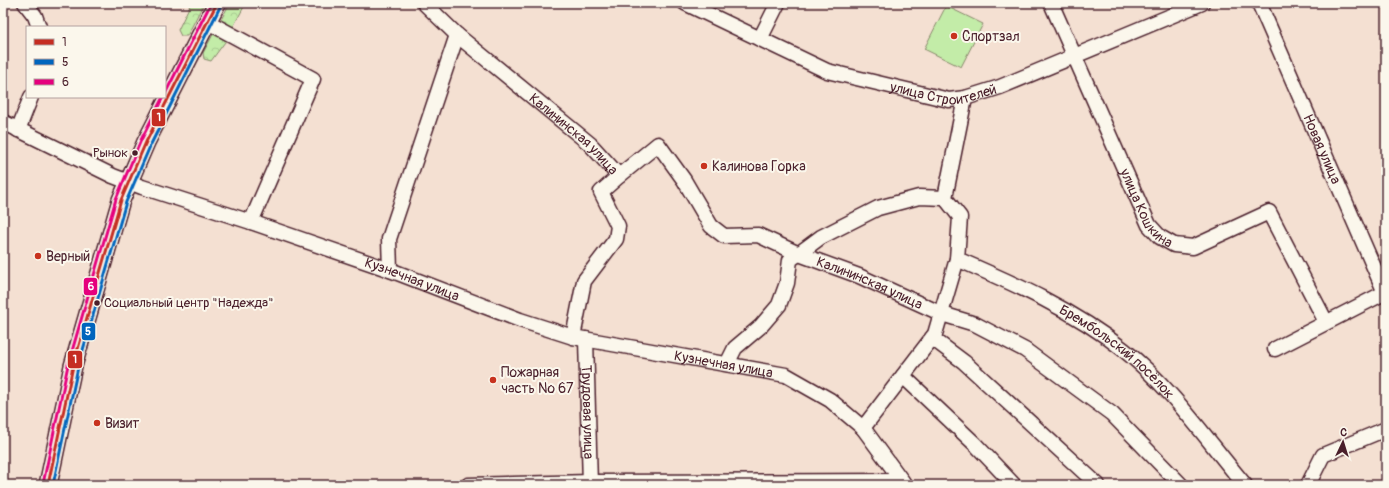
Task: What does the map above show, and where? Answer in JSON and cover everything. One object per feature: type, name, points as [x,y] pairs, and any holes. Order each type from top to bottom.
[{"type":"main road","points":[[48,485],[73,366],[109,242],[129,182],[168,98],[218,3]]},
{"type":"street","points":[[25,3],[39,26]]},
{"type":"street","name":"Калининская улица","points":[[424,3],[457,35],[590,144],[619,176]]},
{"type":"street","name":"улица Строителей","points":[[685,3],[827,71],[946,99],[965,98],[1000,87],[1202,3]]},
{"type":"street","points":[[760,39],[778,3]]},
{"type":"street","name":"улица Кошкина","points":[[1051,3],[1148,225],[1160,238],[1174,245],[1193,246],[1269,212],[1326,322]]},
{"type":"street","name":"Новая улица","points":[[1259,3],[1386,293]]},
{"type":"street","points":[[208,22],[313,79],[250,222]]},
{"type":"street","points":[[390,270],[389,239],[457,35]]},
{"type":"street","points":[[18,130],[31,98]]},
{"type":"street","points":[[863,428],[932,338],[942,314],[957,258],[960,218],[945,198],[965,98]]},
{"type":"street","name":"Кузнечная улица","points":[[3,122],[129,182],[390,270],[520,320],[580,338],[786,375],[830,400],[863,428],[904,483]]},
{"type":"street","name":"Калининская улица","points":[[580,338],[584,281],[616,238],[618,226],[601,192],[658,144],[684,180],[711,226],[724,236],[758,235],[799,254],[859,276],[942,314]]},
{"type":"street","points":[[727,364],[735,348],[761,326],[778,305],[787,283],[790,260],[820,237],[878,208],[919,197],[945,198]]},
{"type":"street","name":"Брембольский посёлок","points":[[957,258],[1024,288],[1090,325],[1124,350],[1176,399],[1245,485]]},
{"type":"street","points":[[1275,348],[1386,293]]},
{"type":"street","points":[[942,314],[975,324],[1025,350],[1112,414],[1181,485]]},
{"type":"street","name":"Трудовая улица","points":[[580,338],[590,483]]},
{"type":"street","points":[[932,338],[964,362],[1098,485]]},
{"type":"street","points":[[903,376],[975,444],[1014,485]]},
{"type":"street","points":[[1308,485],[1324,455],[1386,429]]},
{"type":"street","points":[[468,485],[590,483],[904,483]]},
{"type":"green space","points":[[191,3],[204,3],[187,36],[181,36],[178,30]]},
{"type":"green space","points":[[230,3],[246,3],[225,42],[211,61],[204,59],[203,53]]},
{"type":"green space","name":"Спортзал","points":[[946,6],[983,24],[961,67],[924,49]]},
{"type":"transit line","name":"6","points":[[166,92],[211,3]]},
{"type":"transit line","name":"1","points":[[48,485],[73,366],[121,200],[146,142],[217,3]]},
{"type":"transit line","name":"5","points":[[53,485],[78,367],[126,202],[151,144],[221,5]]},
{"type":"transit line","name":"6","points":[[43,484],[68,365],[116,199],[141,140],[162,98]]},
{"type":"place","name":"Спортзал","points":[[954,36]]},
{"type":"place","name":"Рынок","points":[[135,153]]},
{"type":"place","name":"Калинова Горка","points":[[704,166]]},
{"type":"place","name":"Верный","points":[[38,256]]},
{"type":"place","name":"Социальный центр \"Надежда\"","points":[[97,303]]},
{"type":"place","name":"Пожарная часть № 67","points":[[493,380]]},
{"type":"place","name":"Визит","points":[[97,423]]}]
